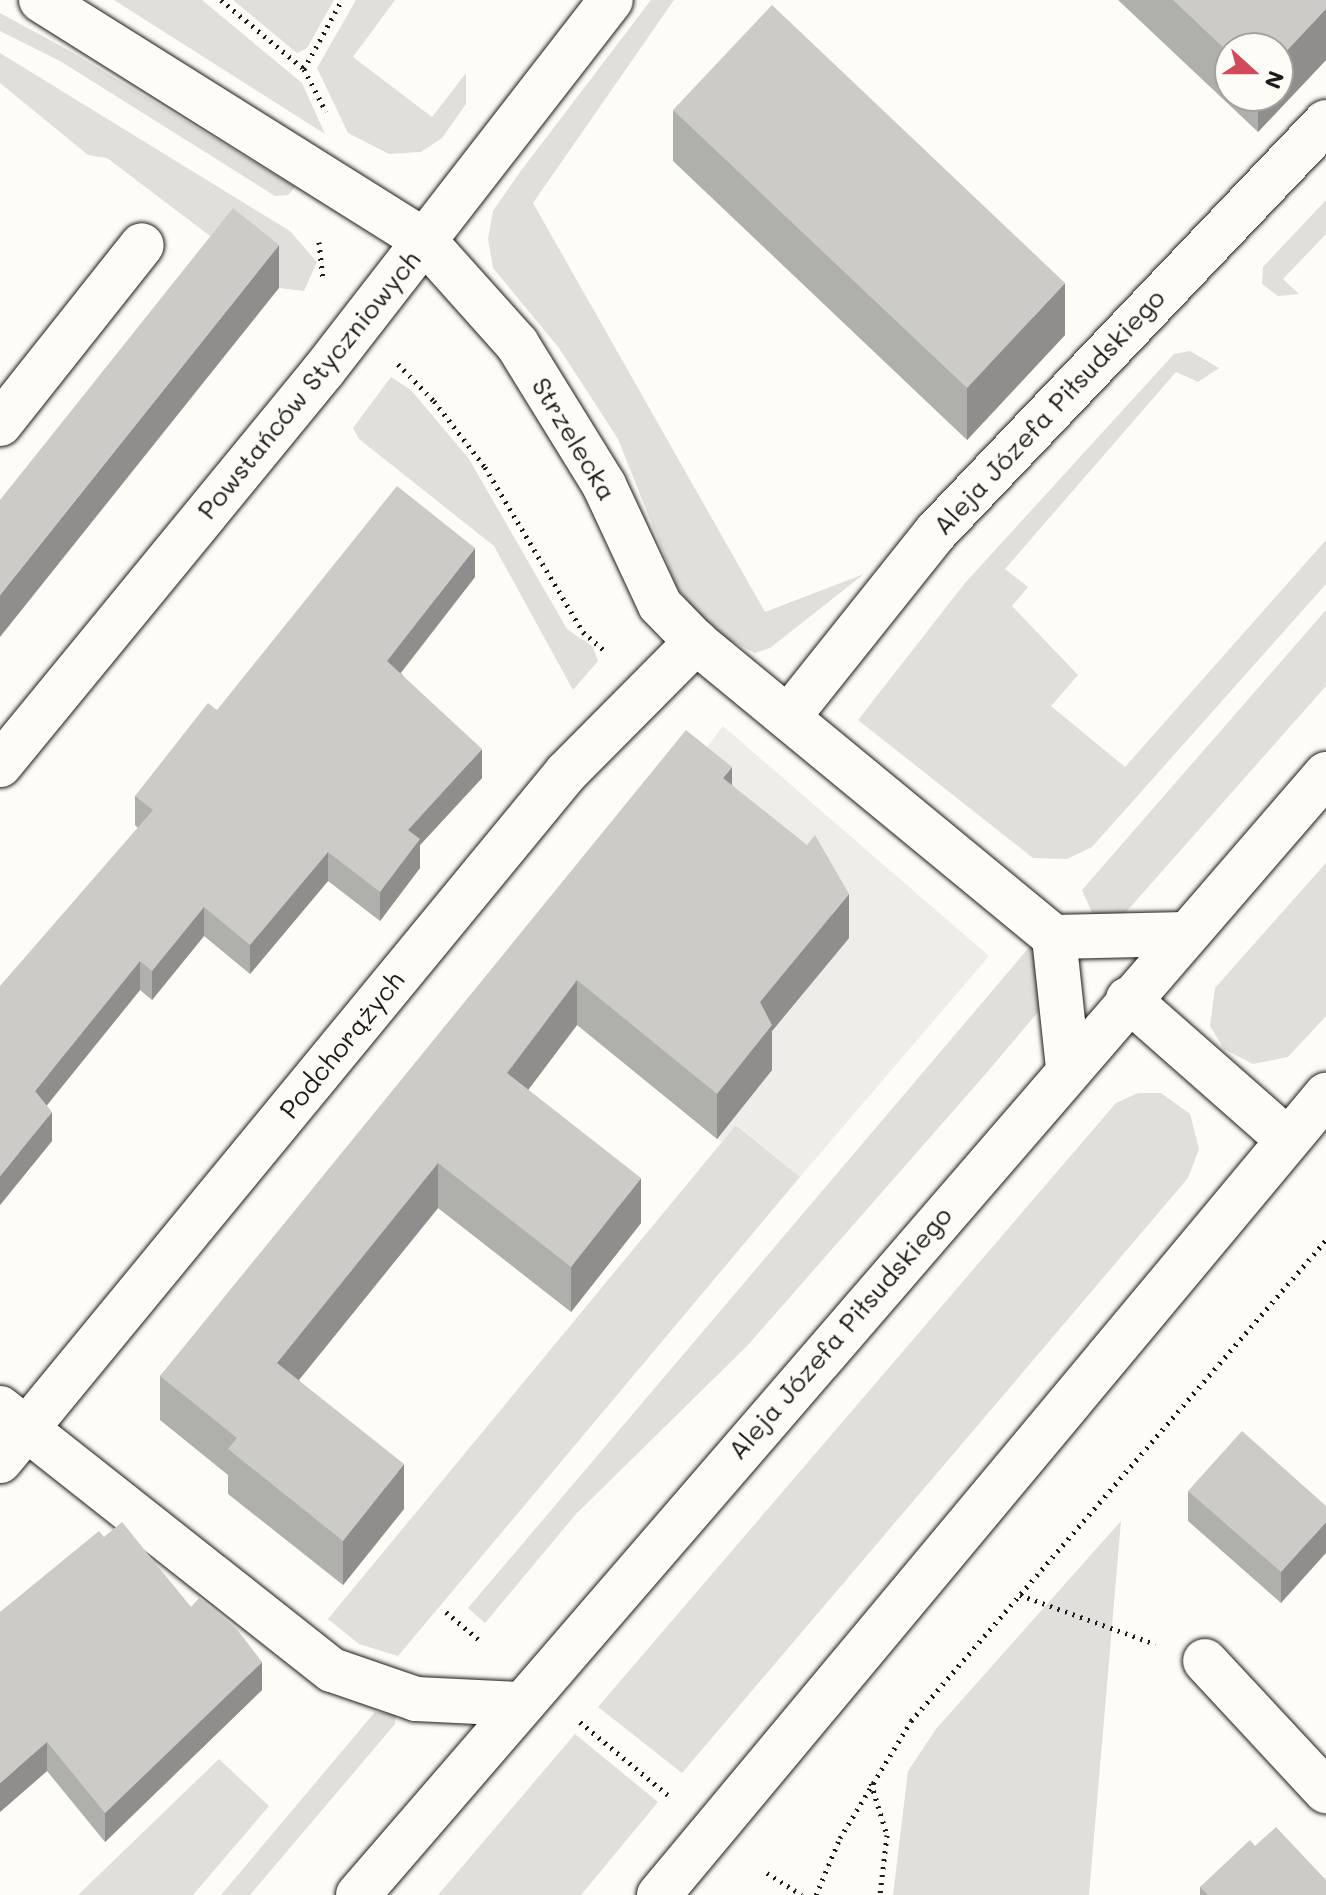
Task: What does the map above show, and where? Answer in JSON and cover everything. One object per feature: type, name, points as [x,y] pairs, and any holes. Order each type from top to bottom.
[{"type":"street","name":"Strzelecka","points":[[41,0],[424,240],[517,344],[604,485],[660,605],[696,642],[1054,937]]},
{"type":"street","name":"Powstańców Styczniowych","points":[[0,765],[359,325],[611,0]]},
{"type":"street","name":"Aleja Józefa Piłsudskiego","points":[[789,716],[936,532],[1326,122]]},
{"type":"street","points":[[0,424],[142,245]]},
{"type":"street","name":"Podchorążych","points":[[8,1433],[566,773],[696,642]]},
{"type":"street","name":"Aleja Józefa Piłsudskiego","points":[[358,1895],[1068,1068],[1326,774]]},
{"type":"street","points":[[1068,1068],[1054,937],[1185,934]]},
{"type":"street","points":[[1128,999],[1288,1140]]},
{"type":"street","points":[[669,1886],[1326,1095]]},
{"type":"street","points":[[8,1433],[332,1670],[416,1699],[519,1704]]},
{"type":"street","points":[[1205,1661],[1326,1791]]},
{"type":"path","points":[[221,0],[304,69],[329,117]]},
{"type":"path","points":[[304,69],[342,0]]},
{"type":"path","points":[[312,235],[324,264],[322,295],[359,325]]},
{"type":"path","points":[[816,1895],[840,1838],[911,1721],[1326,1240]]},
{"type":"path","points":[[1020,1595],[1205,1661]]},
{"type":"path","points":[[446,1612],[478,1639]]},
{"type":"path","points":[[576,1718],[672,1798]]},
{"type":"path","points":[[871,1783],[887,1835],[880,1895]]},
{"type":"path","points":[[767,1873],[802,1895]]},
{"type":"shaded area","points":[[114,0],[202,0],[302,83],[325,134]]},
{"type":"shaded area","points":[[233,0],[334,0],[307,48],[297,53]]},
{"type":"shaded area","points":[[356,0],[395,0],[353,57],[432,117],[466,73],[466,104],[442,138],[421,152],[389,154],[348,133],[317,68]]},
{"type":"shaded area","points":[[651,0],[674,0],[533,203],[765,612],[864,574],[770,648],[755,653],[711,631],[677,587],[618,439],[559,348],[493,268],[488,239],[493,211]]},
{"type":"shaded area","points":[[0,13],[70,51],[295,187],[288,195],[275,196],[60,61],[0,31]]},
{"type":"shaded area","points":[[0,53],[290,231],[317,262],[304,291],[279,288],[107,158],[88,155],[0,83]]},
{"type":"shaded area","points":[[1326,200],[1326,234],[1283,279],[1299,294],[1278,296],[1262,284],[1263,267]]},
{"type":"shaded area","points":[[1190,351],[1219,368],[1198,382],[1176,372],[1005,569],[1028,587],[1012,606],[1078,675],[1051,706],[1125,767],[1326,540],[1326,584],[1092,847],[1067,859],[1033,858],[858,720],[965,583],[1174,354]]},
{"type":"shaded area","points":[[391,377],[411,390],[469,459],[567,629],[593,647],[598,661],[573,690],[494,546],[359,439],[353,428]]},
{"type":"shaded area","points":[[1326,610],[1326,686],[1126,912],[1105,922],[1095,919],[1082,890]]},
{"type":"shaded area","points":[[723,726],[989,956],[800,1177],[737,1125],[722,1142],[649,1083],[668,1059],[686,775]]},
{"type":"shaded area","points":[[1326,863],[1326,1016],[1288,1057],[1253,1064],[1224,1049],[1210,1026],[1215,988]]},
{"type":"shaded area","points":[[1032,944],[1042,971],[1044,1005],[747,1346],[576,1514],[485,1623],[468,1608]]},
{"type":"shaded area","points":[[1138,1093],[1161,1093],[1190,1114],[1199,1149],[1188,1178],[682,1773],[598,1707],[1116,1103]]},
{"type":"shaded area","points":[[736,1125],[800,1177],[398,1656],[359,1644],[328,1619]]},
{"type":"shaded area","points":[[1121,1521],[1089,1895],[893,1895],[908,1771],[936,1729]]},
{"type":"shaded area","points":[[375,1712],[396,1715],[395,1724],[250,1895],[221,1895]]},
{"type":"shaded area","points":[[575,1734],[658,1802],[581,1895],[438,1895]]},
{"type":"shaded area","points":[[219,1759],[269,1806],[193,1895],[78,1895]]},
{"type":"building","points":[[1173,0],[1326,0],[1326,9],[1294,43],[1294,32],[1214,32],[1214,39]]},
{"type":"building","points":[[772,5],[1065,283],[967,388],[673,110]]},
{"type":"building","points":[[233,208],[279,245],[0,595],[0,500]]},
{"type":"building","points":[[397,486],[475,548],[387,661],[482,749],[408,830],[420,839],[380,892],[328,852],[250,945],[204,907],[152,971],[140,961],[35,1091],[52,1112],[0,1176],[0,986],[153,810],[135,796],[208,703],[217,710]]},
{"type":"building","points":[[686,730],[732,767],[723,778],[807,845],[815,835],[849,894],[760,1002],[772,1025],[717,1094],[577,980],[507,1073],[641,1178],[571,1267],[438,1163],[277,1363],[404,1464],[343,1541],[228,1449],[237,1438],[160,1376]]},
{"type":"building","points":[[1242,1431],[1326,1506],[1326,1522],[1281,1572],[1188,1491]]},
{"type":"building","points":[[122,1522],[191,1607],[200,1597],[236,1628],[262,1662],[105,1813],[47,1742],[0,1783],[0,1612],[99,1531],[104,1537]]},
{"type":"building","points":[[1276,1827],[1326,1880],[1326,1895],[1208,1895],[1200,1887],[1250,1840],[1255,1846]]}]
